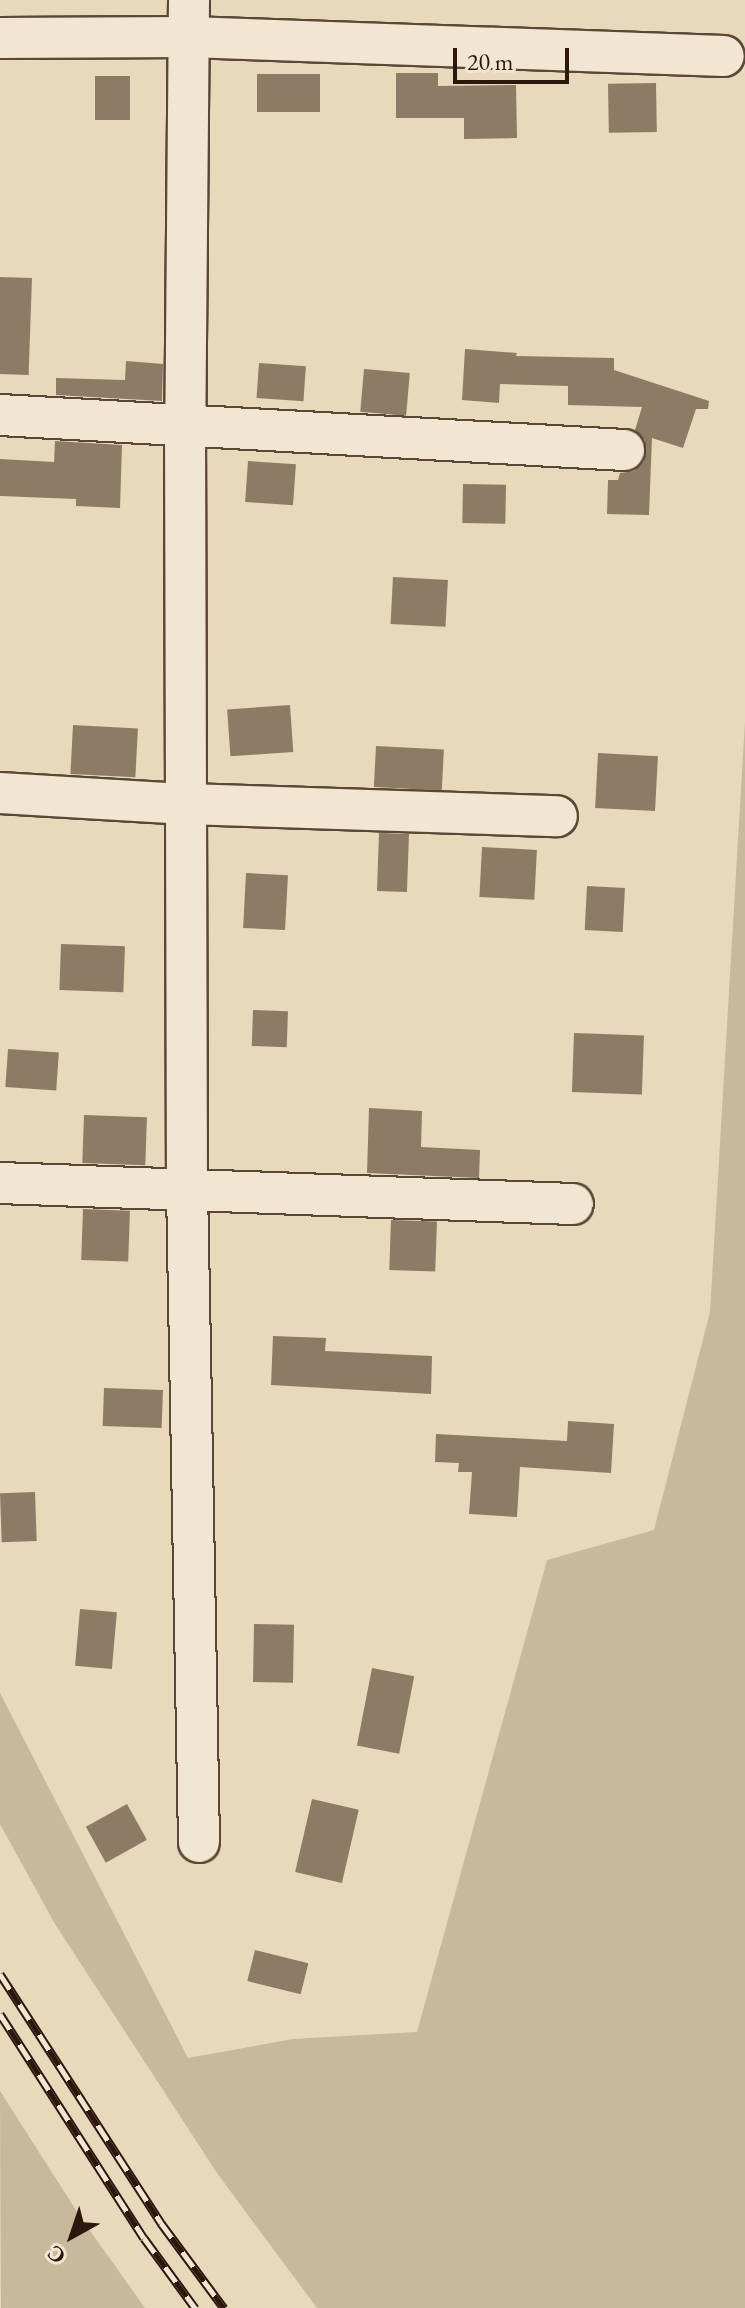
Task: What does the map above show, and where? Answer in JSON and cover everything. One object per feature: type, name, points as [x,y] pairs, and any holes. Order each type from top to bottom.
[{"type":"lane","points":[[0,38],[189,19],[724,56]]},
{"type":"lane","points":[[189,19],[185,425],[187,1188],[199,1842]]},
{"type":"lane","points":[[0,415],[624,450]]},
{"type":"lane","points":[[0,793],[187,804],[557,816]]},
{"type":"lane","points":[[0,1183],[573,1204]]},
{"type":"shaded area","points":[[745,722],[745,2308],[317,2308],[217,2173],[55,1924],[0,1824],[0,1693],[188,2058],[293,2039],[417,2032],[547,1560],[654,1530],[710,1312]]},
{"type":"shaded area","points":[[0,2091],[81,2218],[145,2308],[1,2308]]},
{"type":"building","points":[[396,73],[438,73],[438,86],[516,85],[517,138],[464,139],[464,118],[396,118]]},
{"type":"building","points":[[257,74],[320,74],[320,112],[257,112]]},
{"type":"building","points":[[95,76],[130,76],[130,120],[95,120]]},
{"type":"building","points":[[656,83],[657,132],[609,133],[608,84]]},
{"type":"building","points":[[0,277],[32,278],[29,375],[0,374]]},
{"type":"building","points":[[465,349],[517,353],[516,356],[614,358],[614,370],[709,401],[708,409],[696,409],[683,448],[652,438],[649,515],[607,514],[608,480],[618,480],[620,473],[634,471],[644,462],[645,440],[635,430],[642,407],[568,405],[568,386],[500,384],[499,403],[462,400]]},
{"type":"building","points":[[126,361],[163,364],[162,401],[56,395],[56,378],[125,380]]},
{"type":"building","points":[[259,363],[306,366],[303,401],[257,398]]},
{"type":"building","points":[[364,369],[410,373],[406,416],[360,412]]},
{"type":"building","points":[[55,441],[122,445],[120,508],[76,506],[76,499],[0,496],[0,459],[54,462]]},
{"type":"building","points":[[248,461],[296,464],[293,505],[245,502]]},
{"type":"building","points":[[463,484],[506,485],[505,524],[462,523]]},
{"type":"building","points":[[393,577],[448,580],[445,627],[391,624]]},
{"type":"building","points":[[290,705],[293,752],[230,756],[227,709]]},
{"type":"building","points":[[73,725],[138,728],[135,777],[70,774]]},
{"type":"building","points":[[376,746],[444,750],[442,791],[374,787]]},
{"type":"building","points":[[598,753],[658,756],[655,811],[595,808]]},
{"type":"building","points":[[379,833],[409,834],[407,892],[377,891]]},
{"type":"building","points":[[482,847],[537,850],[534,900],[479,897]]},
{"type":"building","points":[[246,873],[288,875],[285,930],[243,928]]},
{"type":"building","points":[[587,886],[625,888],[623,932],[585,930]]},
{"type":"building","points":[[61,944],[125,946],[123,992],[59,990]]},
{"type":"building","points":[[253,1010],[288,1011],[287,1047],[252,1046]]},
{"type":"building","points":[[574,1033],[644,1035],[642,1094],[572,1092]]},
{"type":"building","points":[[8,1049],[59,1053],[56,1090],[5,1087]]},
{"type":"building","points":[[369,1108],[422,1111],[421,1147],[480,1150],[479,1178],[367,1173]]},
{"type":"building","points":[[84,1115],[147,1117],[145,1165],[82,1163]]},
{"type":"building","points":[[83,1209],[130,1211],[128,1262],[81,1260]]},
{"type":"building","points":[[391,1220],[437,1222],[435,1272],[389,1270]]},
{"type":"building","points":[[273,1336],[326,1338],[325,1351],[432,1356],[431,1394],[271,1385]]},
{"type":"building","points":[[104,1388],[163,1390],[162,1428],[103,1426]]},
{"type":"building","points":[[568,1421],[614,1424],[611,1473],[520,1467],[517,1517],[469,1514],[472,1472],[458,1472],[459,1463],[435,1462],[436,1434],[567,1441]]},
{"type":"building","points":[[35,1492],[37,1541],[2,1542],[0,1493]]},
{"type":"building","points":[[80,1609],[117,1612],[112,1669],[75,1666]]},
{"type":"building","points":[[254,1624],[294,1625],[293,1683],[253,1682]]},
{"type":"building","points":[[372,1668],[414,1676],[399,1754],[357,1746]]},
{"type":"building","points":[[312,1799],[359,1810],[342,1883],[295,1872]]},
{"type":"building","points":[[127,1804],[147,1840],[106,1863],[86,1827]]},
{"type":"building","points":[[255,1950],[308,1963],[301,1994],[247,1981]]},
{"type":"railway","points":[[0,1974],[161,2223],[224,2308]]},
{"type":"railway","points":[[0,2014],[144,2238],[195,2308]]}]
